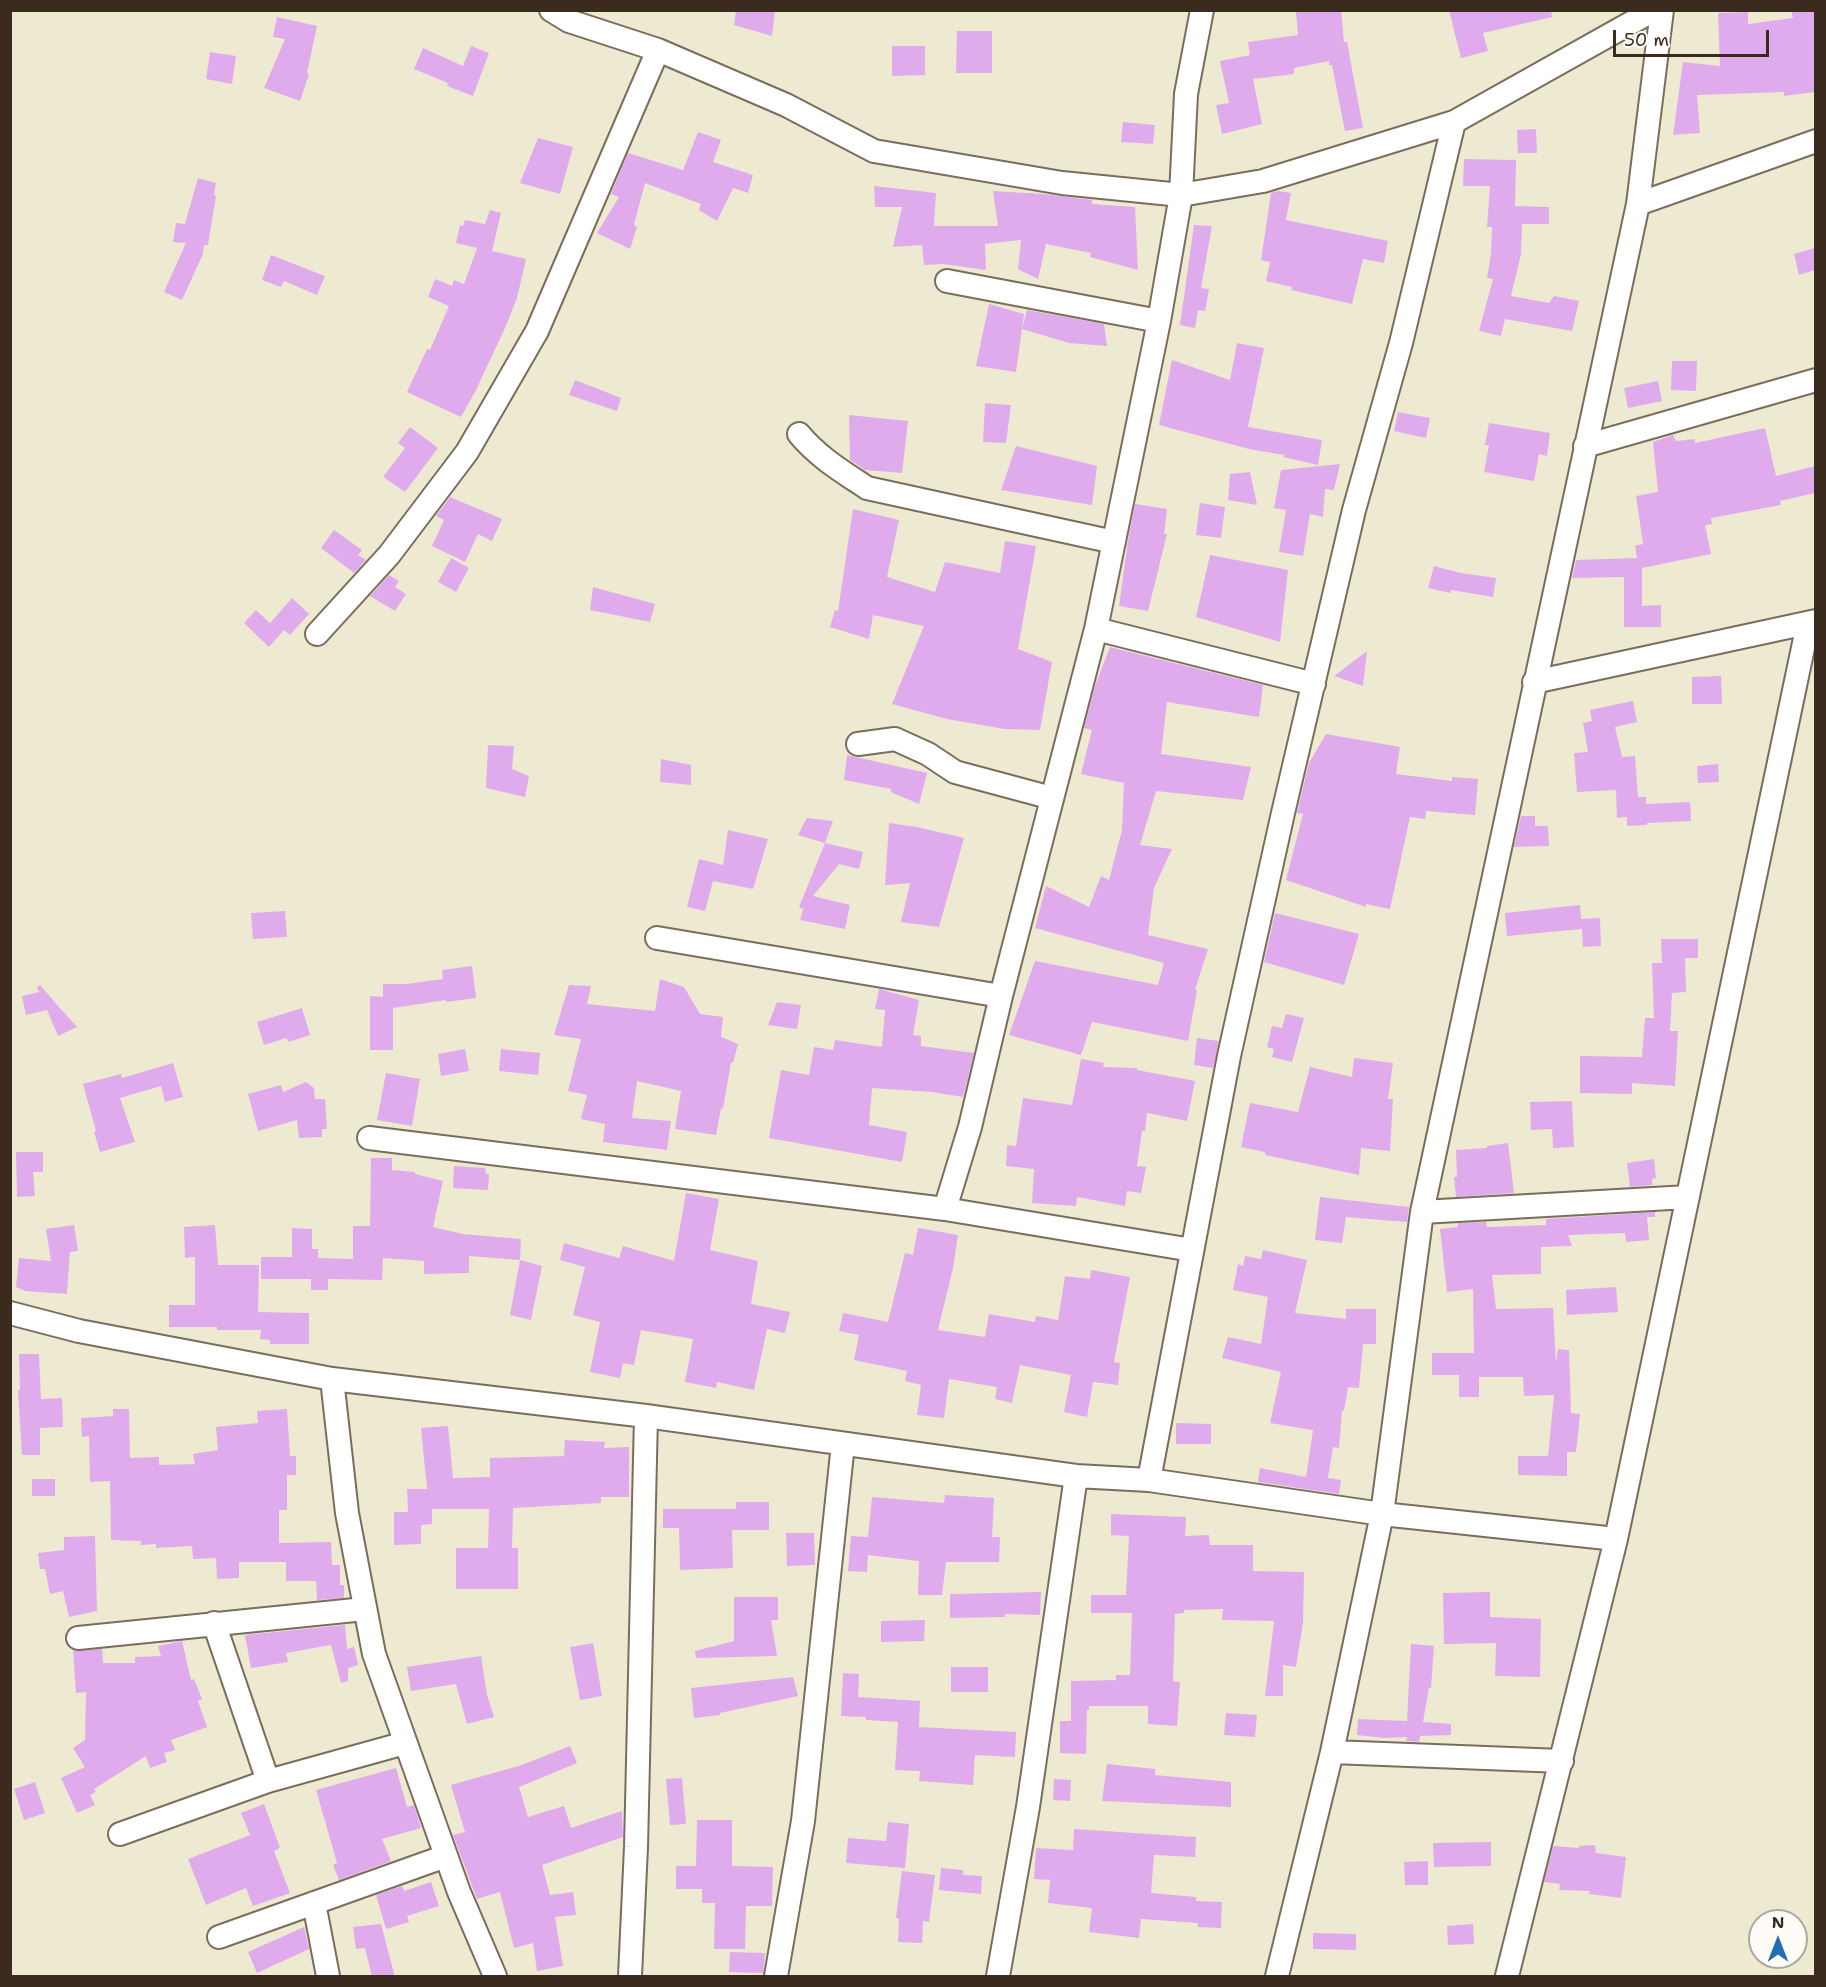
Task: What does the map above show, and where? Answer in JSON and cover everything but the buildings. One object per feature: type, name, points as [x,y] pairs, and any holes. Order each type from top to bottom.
[{"type":"street","points":[[551,10],[569,21],[658,50],[786,105],[874,151],[1062,183],[1181,195],[1263,181],[1454,122],[1654,10]]},
{"type":"street","points":[[945,1209],[970,1127],[1001,996],[1096,629],[1159,321],[1181,195],[1186,94],[1202,10]]},
{"type":"street","points":[[1277,1977],[1332,1752],[1382,1514],[1422,1212],[1638,204],[1662,10]]},
{"type":"street","points":[[316,634],[388,555],[467,452],[537,331],[658,50]]},
{"type":"street","points":[[1149,1480],[1229,1056],[1283,813],[1354,510],[1401,343],[1454,122]]},
{"type":"street","points":[[1638,204],[1815,141]]},
{"type":"street","points":[[946,281],[1159,321]]},
{"type":"street","points":[[1585,446],[1815,380]]},
{"type":"street","points":[[799,434],[810,447],[867,488],[1114,542]]},
{"type":"street","points":[[1508,1977],[1616,1539],[1812,623],[1534,682]]},
{"type":"street","points":[[1096,629],[1314,684]]},
{"type":"street","points":[[858,744],[895,740],[928,754],[955,772],[1052,798]]},
{"type":"street","points":[[657,938],[1001,996]]},
{"type":"street","points":[[369,1138],[945,1209],[1192,1250]]},
{"type":"street","points":[[1422,1212],[1688,1197]]},
{"type":"street","points":[[10,1312],[79,1331],[332,1379],[646,1416],[1076,1476],[1149,1480],[1382,1514],[1616,1539]]},
{"type":"street","points":[[332,1379],[347,1513],[374,1654],[459,1892],[495,1977]]},
{"type":"street","points":[[630,1977],[636,1847],[646,1416]]},
{"type":"street","points":[[776,1977],[803,1821],[843,1444]]},
{"type":"street","points":[[998,1977],[1028,1807],[1076,1476]]},
{"type":"street","points":[[78,1638],[365,1609]]},
{"type":"street","points":[[214,1623],[268,1781]]},
{"type":"street","points":[[120,1834],[268,1781],[405,1743]]},
{"type":"street","points":[[1332,1752],[1562,1761]]},
{"type":"street","points":[[219,1937],[446,1856]]},
{"type":"street","points":[[314,1903],[328,1977]]}]
